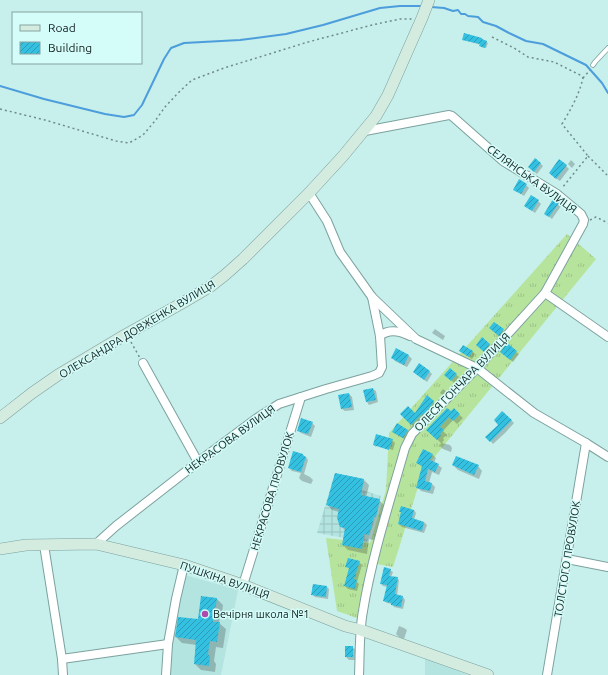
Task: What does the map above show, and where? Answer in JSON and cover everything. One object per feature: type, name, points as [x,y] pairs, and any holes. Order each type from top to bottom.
[{"type":"street","name":"ОЛЕКСАНДРА ДОВЖЕНКА ВУЛИЦЯ","points":[[0,418],[58,375],[211,286],[243,259],[343,156],[376,116],[388,95],[429,1]]},
{"type":"street","name":"СЕЛЯНСЬКА ВУЛИЦЯ","points":[[365,130],[449,115],[452,116],[503,161],[557,194],[581,214],[584,220],[583,224]]},
{"type":"street","points":[[308,193],[327,221],[340,252],[372,297],[416,339]]},
{"type":"street","name":"ОЛЕСЯ ГОНЧАРА ВУЛИЦЯ","points":[[359,675],[363,612],[372,564],[405,448],[412,434],[477,368],[545,293],[583,224]]},
{"type":"street","points":[[545,293],[608,337]]},
{"type":"street","name":"НЕКРАСОВА ВУЛИЦЯ","points":[[96,544],[116,526],[198,462],[257,418],[279,404],[379,373],[382,367],[380,336],[372,297]]},
{"type":"street","points":[[380,336],[389,331],[396,331],[477,368],[534,413],[608,457]]},
{"type":"street","points":[[143,363],[198,462]]},
{"type":"street","name":"НЕКРАСОВА ПРОВУЛОК","points":[[243,585],[301,397]]},
{"type":"street","name":"ТОЛСТОГО ПРОВУЛОК","points":[[547,675],[586,443]]},
{"type":"street","name":"ПУШКІНА ВУЛИЦЯ","points":[[0,549],[26,545],[96,544],[184,565],[243,585],[345,626],[361,630],[488,675]]},
{"type":"street","points":[[44,545],[62,659],[63,675]]},
{"type":"street","points":[[567,559],[608,567]]},
{"type":"street","points":[[166,675],[168,644],[184,565]]},
{"type":"street","points":[[62,659],[168,644]]},
{"type":"lane","points":[[593,65],[608,48]]},
{"type":"path","points":[[0,109],[45,120],[116,141],[129,143],[144,135],[178,92],[192,80],[224,68],[308,42],[400,19],[415,20],[422,18]]},
{"type":"path","points":[[492,37],[528,57],[554,62],[583,78]]},
{"type":"path","points":[[593,65],[583,78],[572,107],[562,124],[588,156],[608,176]]},
{"type":"path","points":[[557,194],[588,156]]},
{"type":"path","points":[[583,224],[596,217],[608,223]]},
{"type":"path","points":[[133,345],[143,363]]},
{"type":"shaded area","points":[[335,473],[364,479],[362,490],[381,496],[376,517],[367,542],[317,533]]},
{"type":"shaded area","name":"Вечірня школа №1","points":[[185,575],[238,590],[221,675],[169,675],[172,637]]},
{"type":"shaded area","points":[[425,658],[468,675],[425,675]]},
{"type":"green space","points":[[567,234],[596,259],[423,471],[393,567],[377,564],[357,618],[337,611],[326,538],[370,543],[386,490],[389,433]]},
{"type":"building","points":[[464,33],[487,41],[485,48],[479,46],[480,44],[462,40]]},
{"type":"building","points":[[535,158],[541,163],[534,172],[528,167]]},
{"type":"building","points":[[559,159],[567,165],[556,179],[549,173]]},
{"type":"building","points":[[519,179],[527,184],[521,194],[513,190]]},
{"type":"building","points":[[531,195],[539,200],[532,211],[524,206]]},
{"type":"building","points":[[553,199],[559,203],[549,217],[544,214]]},
{"type":"building","points":[[494,322],[504,329],[499,336],[489,328]]},
{"type":"building","points":[[482,337],[490,344],[484,352],[476,345]]},
{"type":"building","points":[[507,343],[517,351],[510,360],[500,352]]},
{"type":"building","points":[[463,345],[473,351],[469,357],[459,351]]},
{"type":"building","points":[[396,348],[409,355],[404,365],[391,358]]},
{"type":"building","points":[[419,363],[430,371],[424,380],[413,372]]},
{"type":"building","points":[[450,368],[457,374],[451,381],[444,375]]},
{"type":"building","points":[[373,388],[376,400],[366,402],[363,390]]},
{"type":"building","points":[[349,393],[352,407],[341,409],[338,395]]},
{"type":"building","points":[[427,395],[434,401],[428,410],[411,425],[400,414],[408,406],[415,413]]},
{"type":"building","points":[[447,408],[451,411],[454,408],[460,414],[453,421],[449,417],[440,427],[444,430],[437,440],[426,430]]},
{"type":"building","points":[[502,411],[512,420],[490,442],[485,437],[498,425],[494,420]]},
{"type":"building","points":[[301,418],[313,422],[308,434],[297,431]]},
{"type":"building","points":[[397,423],[408,430],[403,438],[392,432]]},
{"type":"building","points":[[376,434],[393,439],[389,450],[373,445]]},
{"type":"building","points":[[423,449],[433,454],[430,460],[439,464],[435,472],[428,469],[425,481],[432,483],[430,491],[416,488],[422,466],[416,463]]},
{"type":"building","points":[[293,451],[303,454],[306,457],[301,472],[288,468]]},
{"type":"building","points":[[456,456],[479,465],[474,475],[452,465]]},
{"type":"building","points":[[335,473],[364,479],[361,495],[380,499],[376,517],[374,517],[369,535],[364,534],[362,549],[342,545],[345,528],[340,527],[337,518],[339,509],[326,505]]},
{"type":"building","points":[[401,506],[414,510],[412,518],[424,522],[422,531],[398,524]]},
{"type":"building","points":[[348,558],[360,561],[354,579],[357,580],[355,589],[344,586],[349,568],[345,567]]},
{"type":"building","points":[[384,567],[391,569],[389,576],[398,577],[395,594],[403,596],[401,607],[391,605],[391,603],[383,601],[387,585],[380,584]]},
{"type":"building","points":[[313,584],[327,586],[326,597],[311,595]]},
{"type":"building","points":[[201,596],[217,598],[216,606],[214,608],[213,622],[220,622],[217,642],[210,641],[208,654],[210,657],[209,666],[194,664],[196,640],[175,637],[178,617],[198,619]]},
{"type":"building","points":[[345,646],[353,646],[353,657],[345,657]]},
{"type":"waterway","points":[[0,86],[44,99],[105,114],[124,117],[134,115],[142,105],[164,59],[171,48],[184,43],[240,40],[286,34],[380,8],[423,6]]},
{"type":"waterway","points":[[431,7],[444,8],[453,11],[458,10],[461,14],[478,17],[483,22],[496,26],[526,41],[543,44],[586,65],[602,83],[608,93]]},
{"type":"place","name":"Вечірня школа №1","points":[[205,614]]}]
